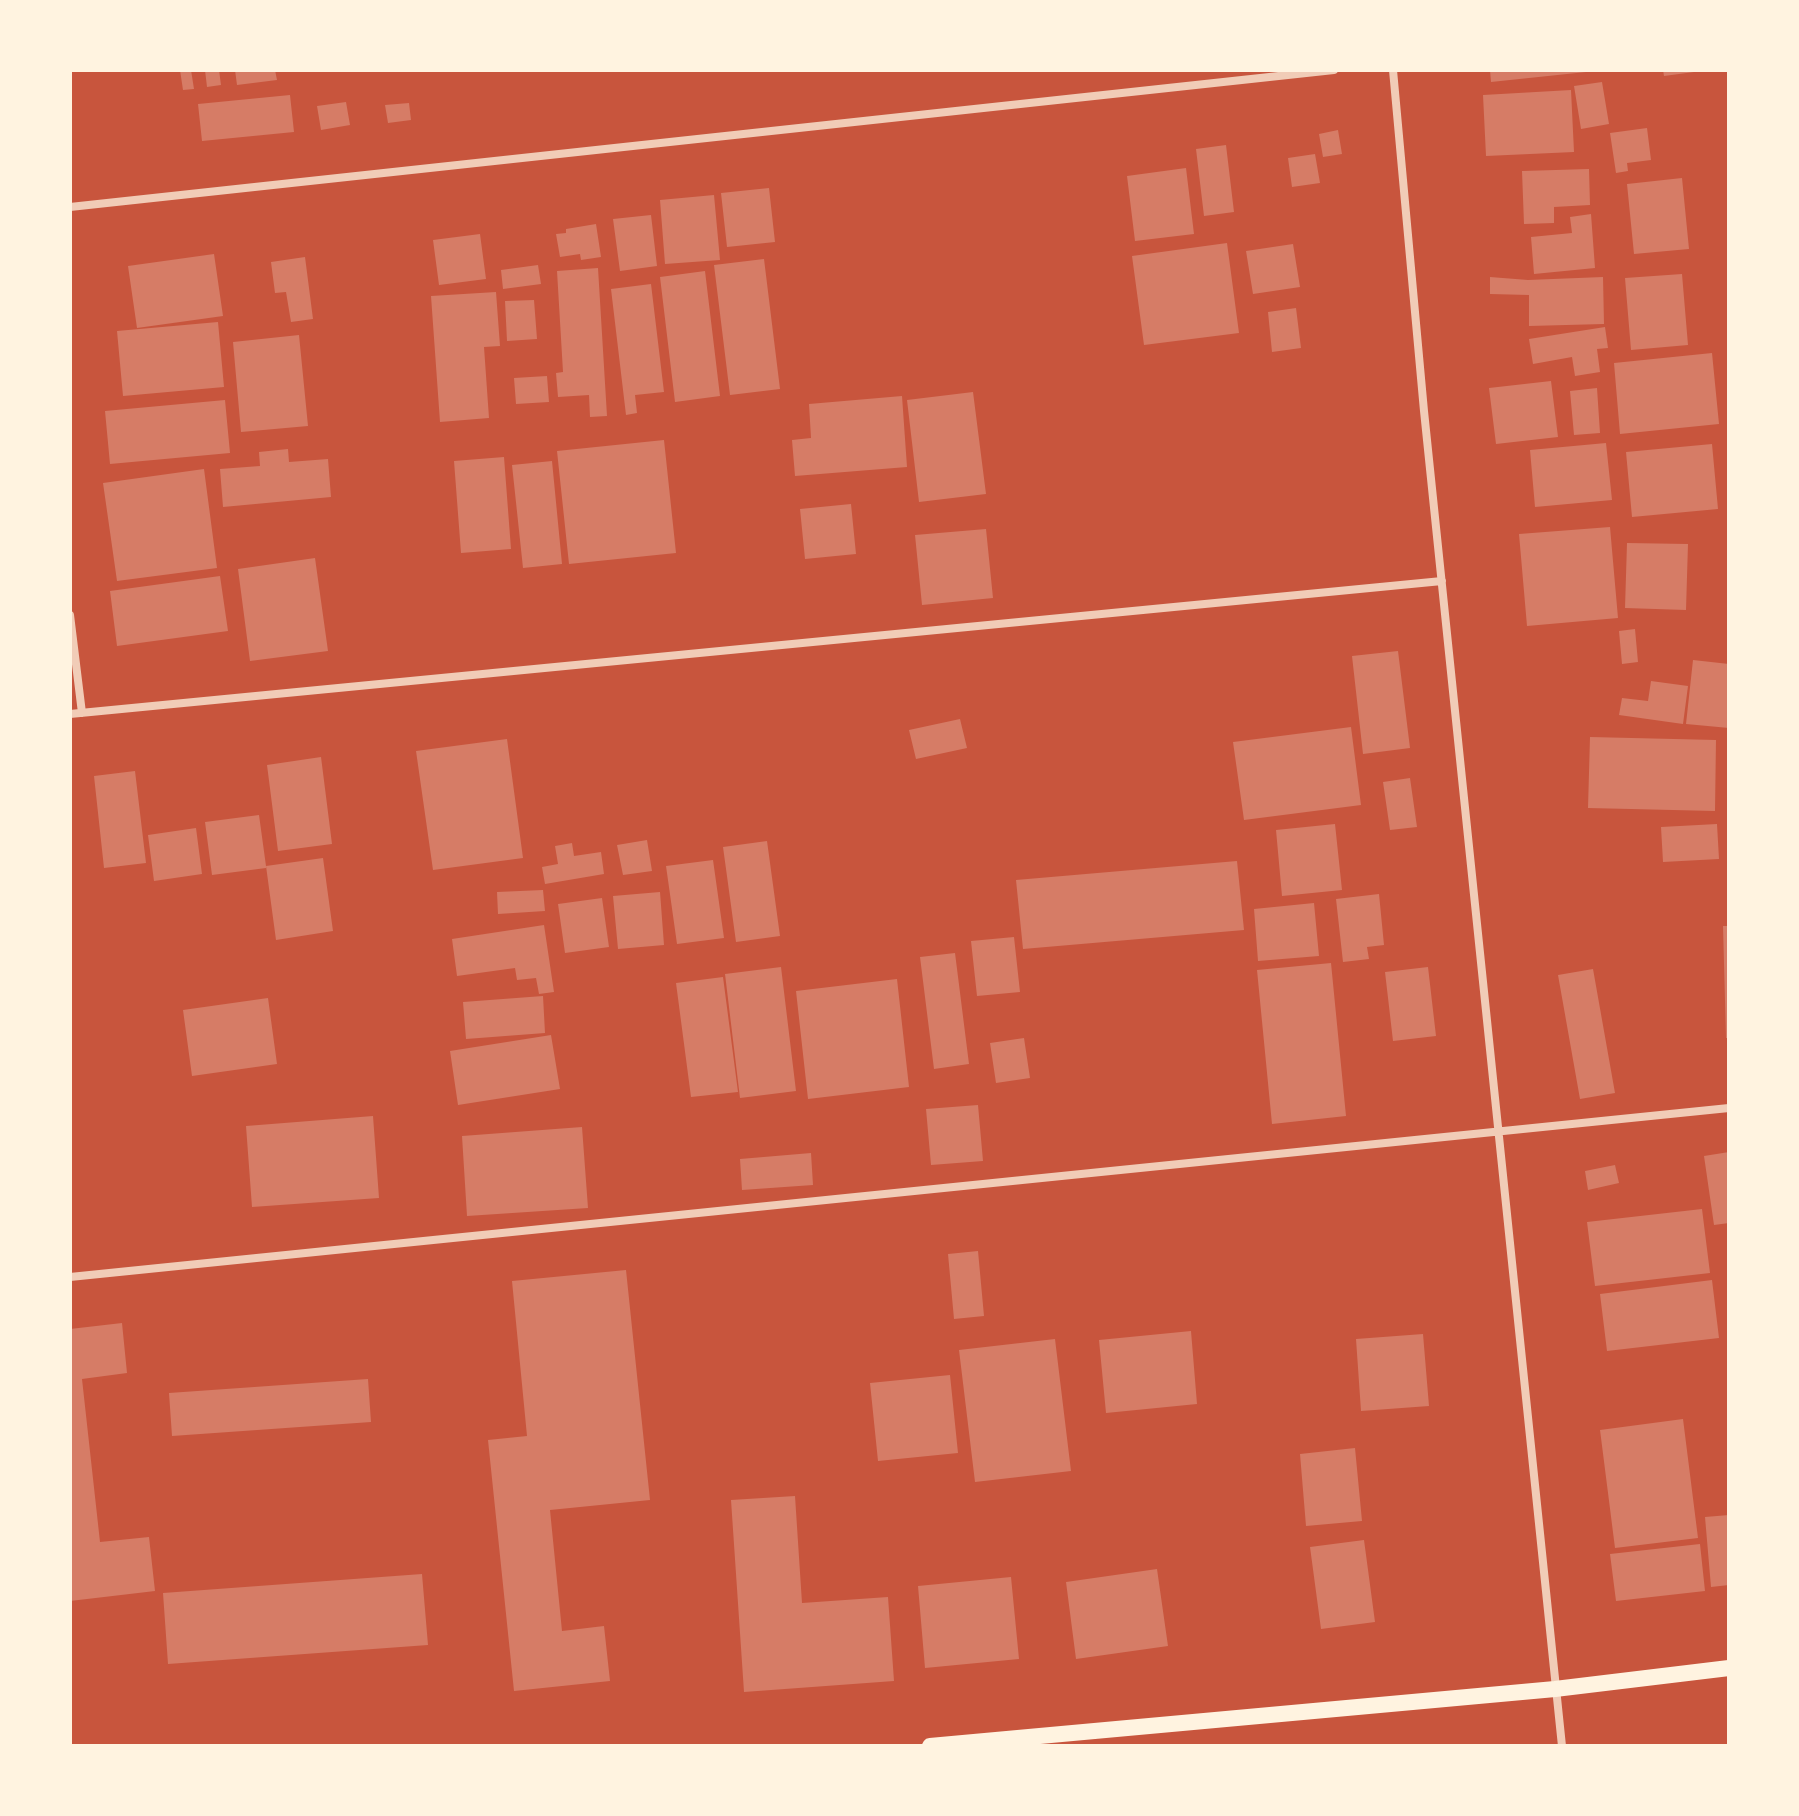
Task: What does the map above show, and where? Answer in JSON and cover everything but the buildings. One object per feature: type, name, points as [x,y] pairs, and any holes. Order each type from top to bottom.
[{"type":"main road","points":[[930,1746],[1555,1689],[1729,1668]]},
{"type":"street","points":[[70,207],[1334,70]]},
{"type":"street","points":[[1393,70],[1442,581],[1562,1746]]},
{"type":"street","points":[[70,714],[1442,581]]},
{"type":"street","points":[[70,615],[82,713]]},
{"type":"street","points":[[70,1277],[1729,1108]]}]
